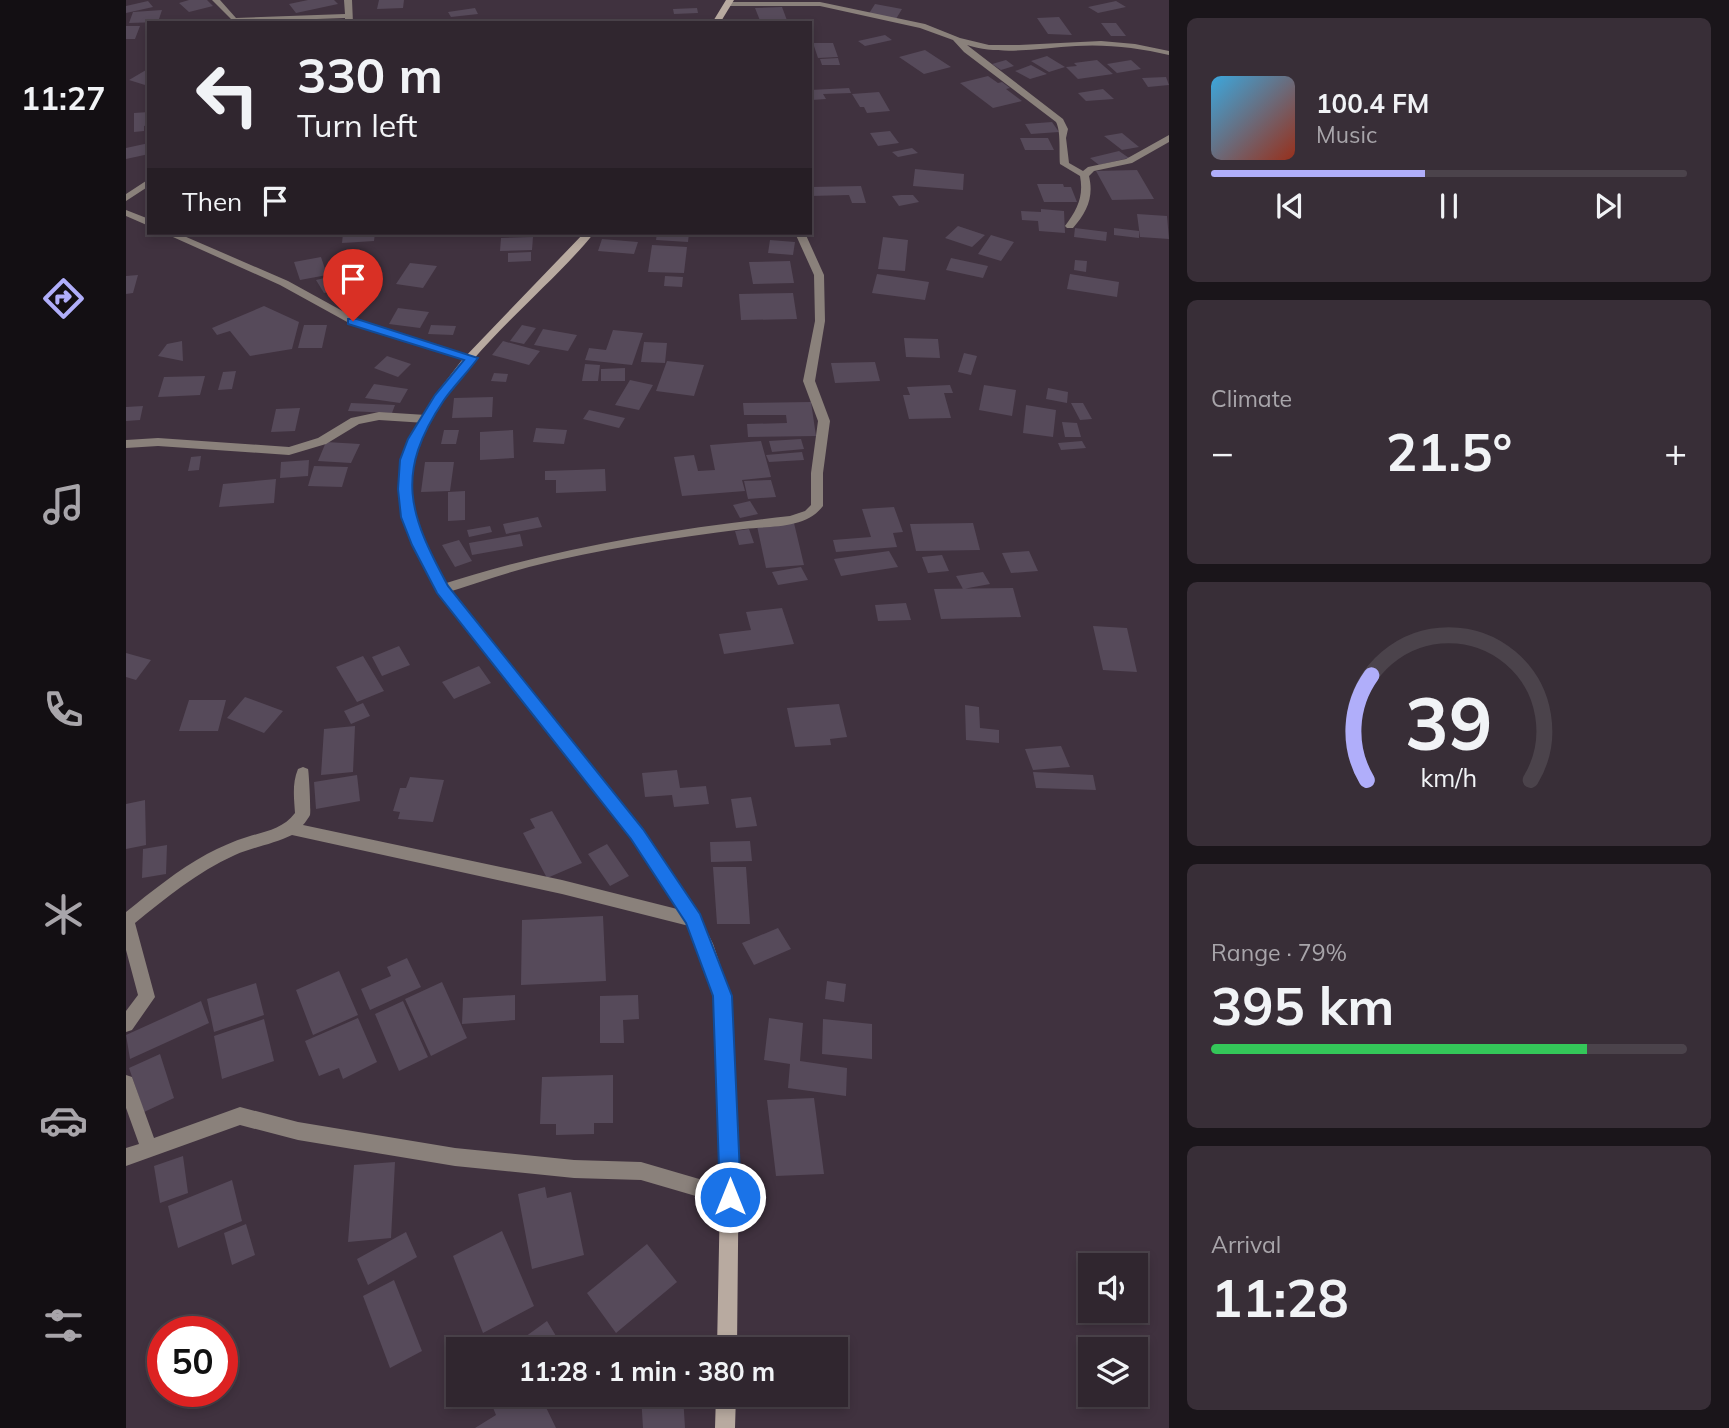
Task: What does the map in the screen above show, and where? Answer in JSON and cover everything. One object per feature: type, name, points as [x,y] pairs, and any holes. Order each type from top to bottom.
[{"type":"main road","points":[[717,21],[729,2]]},
{"type":"main road","points":[[587,235],[521,302],[439,398],[407,460],[407,508],[419,545],[442,589],[637,834],[693,920],[723,996],[730,1197],[727,1337]]},
{"type":"main road","points":[[725,1428],[726,1407]]},
{"type":"street","points":[[216,0],[234,20],[349,19],[348,0]]},
{"type":"street","points":[[729,2],[820,4],[922,26],[981,46],[1000,48],[1109,43],[1140,46],[1169,53]]},
{"type":"street","points":[[956,38],[967,50],[1002,74],[1060,121],[1064,129],[1062,138],[1065,163],[1084,175],[1087,186],[1084,210],[1070,226]]},
{"type":"street","points":[[1084,175],[1091,170],[1129,161],[1169,138]]},
{"type":"street","points":[[126,198],[147,183]]},
{"type":"street","points":[[126,213],[147,222]]},
{"type":"street","points":[[173,235],[284,283],[353,321],[472,358]]},
{"type":"street","points":[[190,243],[198,235]]},
{"type":"street","points":[[442,589],[484,574],[633,540],[791,520],[809,514],[817,506],[817,473],[824,421],[809,381],[820,321],[819,275],[801,235]]},
{"type":"street","points":[[126,444],[158,442],[289,451],[322,441],[355,421],[379,416],[426,419]]},
{"type":"street","points":[[293,829],[303,814],[303,773]]},
{"type":"street","points":[[126,1024],[148,997],[126,921],[168,885],[219,855],[293,829],[562,887],[693,920]]},
{"type":"street","points":[[126,1083],[149,1148]]},
{"type":"street","points":[[126,1157],[240,1116],[298,1131],[456,1157],[641,1171],[730,1197]]},
{"type":"building","points":[[207,0],[213,6],[189,12],[179,3]]},
{"type":"building","points":[[308,0],[334,0],[338,4],[296,13],[289,4]]},
{"type":"building","points":[[379,0],[404,0],[403,8],[377,9]]},
{"type":"building","points":[[148,1],[153,7],[126,13],[126,6]]},
{"type":"building","points":[[1116,1],[1126,7],[1098,13],[1088,7]]},
{"type":"building","points":[[875,4],[902,9],[896,19],[868,15]]},
{"type":"building","points":[[782,7],[787,21],[760,21],[755,8]]},
{"type":"building","points":[[475,8],[478,14],[451,17],[448,12]]},
{"type":"building","points":[[697,8],[698,13],[674,14],[673,9]]},
{"type":"building","points":[[162,10],[158,21],[129,23],[133,12]]},
{"type":"building","points":[[1059,17],[1072,35],[1048,34],[1037,18]]},
{"type":"building","points":[[1101,23],[1116,23],[1126,36],[1111,36]]},
{"type":"building","points":[[126,26],[140,26],[135,39],[126,39]]},
{"type":"building","points":[[885,35],[892,40],[865,46],[858,41]]},
{"type":"building","points":[[813,43],[833,43],[838,57],[818,58]]},
{"type":"building","points":[[925,50],[951,67],[924,74],[899,57]]},
{"type":"building","points":[[1047,56],[1065,67],[1049,72],[1031,61]]},
{"type":"building","points":[[838,58],[840,65],[822,65],[820,59]]},
{"type":"building","points":[[1006,60],[1014,66],[1001,70],[992,64]]},
{"type":"building","points":[[1097,60],[1113,74],[1078,79],[1066,67],[1077,66],[1074,63]]},
{"type":"building","points":[[1131,60],[1141,69],[1117,73],[1107,64]]},
{"type":"building","points":[[1031,65],[1047,74],[1030,79],[1015,71]]},
{"type":"building","points":[[146,70],[147,70],[145,85],[129,80]]},
{"type":"building","points":[[988,76],[998,83],[1002,82],[1010,88],[1006,89],[1022,101],[993,108],[960,83]]},
{"type":"building","points":[[1166,77],[1169,85],[1148,87],[1142,78]]},
{"type":"building","points":[[849,88],[851,93],[823,94],[826,99],[812,100],[812,90]]},
{"type":"building","points":[[1103,89],[1114,99],[1086,101],[1078,93]]},
{"type":"building","points":[[879,92],[890,111],[867,113],[852,94]]},
{"type":"building","points":[[147,112],[144,131],[134,132],[134,113]]},
{"type":"building","points":[[1052,122],[1059,132],[1031,134],[1025,124]]},
{"type":"building","points":[[890,131],[899,143],[878,146],[870,133]]},
{"type":"building","points":[[1122,133],[1139,147],[1122,150],[1104,136]]},
{"type":"building","points":[[1020,138],[1048,138],[1054,150],[1025,150]]},
{"type":"building","points":[[147,143],[147,154],[126,159],[126,148]]},
{"type":"building","points":[[912,148],[918,153],[898,157],[892,152]]},
{"type":"building","points":[[1119,151],[1129,158],[1099,165],[1090,158]]},
{"type":"building","points":[[915,169],[964,174],[963,190],[913,186]]},
{"type":"building","points":[[1137,170],[1154,199],[1112,200],[1096,171]]},
{"type":"building","points":[[1037,184],[1063,184],[1064,187],[1071,187],[1077,202],[1044,202]]},
{"type":"building","points":[[861,186],[866,203],[852,203],[849,195],[812,196],[812,187]]},
{"type":"building","points":[[913,195],[919,202],[899,206],[892,196]]},
{"type":"building","points":[[1041,209],[1064,211],[1065,233],[1039,231],[1038,221],[1022,220],[1021,211],[1041,212]]},
{"type":"building","points":[[1137,214],[1167,216],[1169,239],[1140,237]]},
{"type":"building","points":[[958,226],[985,235],[972,247],[945,238]]},
{"type":"building","points":[[1075,228],[1107,232],[1106,241],[1074,237]]},
{"type":"building","points":[[1114,228],[1139,231],[1139,238],[1114,235]]},
{"type":"building","points":[[343,235],[375,235],[374,241],[342,243]]},
{"type":"building","points":[[657,235],[689,235],[688,242],[656,240]]},
{"type":"building","points":[[991,235],[1014,242],[1001,261],[978,254]]},
{"type":"building","points":[[533,237],[532,250],[500,251],[501,238]]},
{"type":"building","points":[[883,237],[908,240],[905,271],[878,269]]},
{"type":"building","points":[[602,239],[638,242],[634,254],[598,251]]},
{"type":"building","points":[[770,240],[795,242],[793,255],[768,253]]},
{"type":"building","points":[[652,245],[687,247],[684,273],[648,272]]},
{"type":"building","points":[[531,252],[531,261],[508,262],[508,253]]},
{"type":"building","points":[[321,257],[327,275],[300,280],[294,262]]},
{"type":"building","points":[[951,258],[988,266],[983,278],[946,270]]},
{"type":"building","points":[[1075,260],[1087,261],[1086,272],[1074,270]]},
{"type":"building","points":[[790,261],[794,283],[753,284],[749,262]]},
{"type":"building","points":[[410,263],[437,266],[423,288],[396,284]]},
{"type":"building","points":[[341,274],[349,287],[324,293],[316,280]]},
{"type":"building","points":[[877,274],[929,282],[925,300],[872,293]]},
{"type":"building","points":[[1070,274],[1119,282],[1117,297],[1067,289]]},
{"type":"building","points":[[138,275],[133,293],[126,294],[126,276]]},
{"type":"building","points":[[665,276],[683,277],[682,287],[664,286]]},
{"type":"building","points":[[793,293],[797,319],[741,320],[739,294]]},
{"type":"building","points":[[264,306],[299,322],[292,349],[250,356],[230,331],[217,335],[212,328]]},
{"type":"building","points":[[398,308],[429,312],[420,328],[389,324]]},
{"type":"building","points":[[304,325],[327,325],[322,348],[298,348]]},
{"type":"building","points":[[431,325],[456,326],[453,335],[428,334]]},
{"type":"building","points":[[522,325],[536,328],[524,344],[510,341]]},
{"type":"building","points":[[543,329],[577,335],[568,351],[534,345]]},
{"type":"building","points":[[613,330],[643,333],[632,365],[585,360],[589,348],[606,350]]},
{"type":"building","points":[[904,338],[938,339],[940,358],[906,357]]},
{"type":"building","points":[[182,341],[183,361],[158,356],[167,344]]},
{"type":"building","points":[[503,341],[540,351],[529,365],[492,355]]},
{"type":"building","points":[[644,342],[667,343],[665,363],[641,362]]},
{"type":"building","points":[[964,353],[977,356],[971,375],[958,372]]},
{"type":"building","points":[[387,356],[411,364],[398,377],[374,368]]},
{"type":"building","points":[[667,361],[704,365],[694,396],[656,391]]},
{"type":"building","points":[[875,362],[880,381],[835,383],[831,363]]},
{"type":"building","points":[[585,364],[600,365],[598,381],[582,381]]},
{"type":"building","points":[[625,368],[625,381],[601,381],[601,369]]},
{"type":"building","points":[[236,371],[232,389],[218,390],[223,372]]},
{"type":"building","points":[[494,373],[508,374],[506,382],[491,381]]},
{"type":"building","points":[[205,376],[200,395],[158,397],[164,377]]},
{"type":"building","points":[[630,380],[653,385],[639,410],[615,405]]},
{"type":"building","points":[[374,384],[408,389],[400,403],[365,398]]},
{"type":"building","points":[[950,385],[953,393],[944,393],[951,418],[909,419],[903,395],[910,395],[907,387]]},
{"type":"building","points":[[984,385],[1016,390],[1012,416],[979,410]]},
{"type":"building","points":[[1048,388],[1068,392],[1067,403],[1046,399]]},
{"type":"building","points":[[493,397],[492,417],[452,418],[454,398]]},
{"type":"building","points":[[811,402],[816,436],[748,437],[747,424],[787,423],[786,415],[744,415],[743,403]]},
{"type":"building","points":[[351,403],[395,405],[392,413],[348,411]]},
{"type":"building","points":[[1071,403],[1083,403],[1092,419],[1080,420]]},
{"type":"building","points":[[1026,405],[1056,410],[1053,437],[1023,433]]},
{"type":"building","points":[[143,406],[140,420],[126,421],[126,407]]},
{"type":"building","points":[[300,408],[295,431],[271,432],[276,409]]},
{"type":"building","points":[[589,410],[625,418],[619,428],[583,419]]},
{"type":"building","points":[[1062,422],[1077,423],[1081,437],[1065,437]]},
{"type":"building","points":[[536,428],[567,430],[564,444],[533,442]]},
{"type":"building","points":[[444,430],[459,430],[456,444],[441,444]]},
{"type":"building","points":[[513,430],[514,458],[480,460],[480,432]]},
{"type":"building","points":[[801,439],[804,449],[772,452],[769,441]]},
{"type":"building","points":[[761,441],[771,477],[742,480],[745,491],[682,496],[674,457],[694,455],[698,471],[715,470],[710,445]]},
{"type":"building","points":[[1082,441],[1086,448],[1061,450],[1058,443]]},
{"type":"building","points":[[326,442],[360,444],[351,463],[318,461]]},
{"type":"building","points":[[802,452],[804,460],[769,462],[766,455]]},
{"type":"building","points":[[201,456],[199,470],[188,471],[191,457]]},
{"type":"building","points":[[309,460],[308,476],[280,478],[281,462]]},
{"type":"building","points":[[425,462],[454,462],[450,491],[421,492]]},
{"type":"building","points":[[314,466],[348,467],[342,487],[308,486]]},
{"type":"building","points":[[605,469],[606,491],[556,493],[556,480],[545,480],[545,471]]},
{"type":"building","points":[[276,479],[274,503],[219,507],[223,484]]},
{"type":"building","points":[[771,480],[776,497],[748,499],[744,481]]},
{"type":"building","points":[[465,491],[465,520],[448,521],[448,492]]},
{"type":"building","points":[[750,501],[758,514],[740,518],[733,505]]},
{"type":"building","points":[[894,507],[903,532],[893,533],[897,547],[836,552],[833,540],[871,537],[862,509]]},
{"type":"building","points":[[538,517],[542,527],[506,534],[503,524]]},
{"type":"building","points":[[794,523],[804,565],[766,568],[757,526]]},
{"type":"building","points":[[973,523],[980,550],[916,551],[910,524]]},
{"type":"building","points":[[490,526],[492,532],[469,537],[467,530]]},
{"type":"building","points":[[749,529],[754,543],[739,545],[735,531]]},
{"type":"building","points":[[520,534],[523,546],[472,555],[469,543]]},
{"type":"building","points":[[459,540],[472,561],[455,567],[442,545]]},
{"type":"building","points":[[889,551],[898,567],[841,576],[834,559]]},
{"type":"building","points":[[1029,551],[1038,571],[1011,573],[1002,553]]},
{"type":"building","points":[[942,555],[949,571],[928,573],[922,557]]},
{"type":"building","points":[[801,567],[808,580],[778,585],[772,572]]},
{"type":"building","points":[[983,572],[990,584],[963,589],[956,576]]},
{"type":"building","points":[[1013,588],[1021,617],[941,619],[934,589]]},
{"type":"building","points":[[906,603],[911,620],[878,621],[875,605]]},
{"type":"building","points":[[782,608],[794,644],[724,654],[719,634],[751,630],[746,612]]},
{"type":"building","points":[[1093,626],[1127,628],[1137,672],[1103,670]]},
{"type":"building","points":[[399,646],[410,665],[382,676],[372,657]]},
{"type":"building","points":[[126,653],[151,660],[136,680],[126,677]]},
{"type":"building","points":[[363,656],[384,691],[357,702],[336,667]]},
{"type":"building","points":[[479,666],[491,683],[454,699],[442,682]]},
{"type":"building","points":[[245,697],[283,711],[264,733],[227,718]]},
{"type":"building","points":[[189,700],[226,700],[218,731],[179,731]]},
{"type":"building","points":[[363,703],[370,716],[351,724],[344,711]]},
{"type":"building","points":[[839,704],[847,737],[830,739],[831,745],[795,747],[787,708]]},
{"type":"building","points":[[965,705],[979,707],[980,728],[999,730],[999,743],[966,740]]},
{"type":"building","points":[[355,726],[353,772],[321,775],[324,729]]},
{"type":"building","points":[[1061,746],[1070,767],[1033,770],[1025,749]]},
{"type":"building","points":[[677,770],[680,788],[706,786],[709,804],[674,807],[672,795],[645,797],[642,773]]},
{"type":"building","points":[[1033,772],[1093,775],[1096,790],[1036,788]]},
{"type":"building","points":[[357,775],[360,801],[316,809],[314,782]]},
{"type":"building","points":[[410,777],[444,780],[433,822],[398,819],[400,812],[393,811],[400,788],[406,788]]},
{"type":"building","points":[[751,797],[757,826],[736,828],[731,799]]},
{"type":"building","points":[[145,800],[146,845],[126,849],[126,804]]},
{"type":"building","points":[[552,811],[582,863],[547,878],[523,833],[535,828],[530,819]]},
{"type":"building","points":[[750,841],[752,861],[711,862],[710,842]]},
{"type":"building","points":[[607,844],[629,876],[610,886],[588,854]]},
{"type":"building","points":[[167,845],[166,874],[142,878],[143,849]]},
{"type":"building","points":[[713,867],[746,867],[750,924],[717,924]]},
{"type":"building","points":[[603,916],[606,981],[521,985],[522,920]]},
{"type":"building","points":[[778,928],[791,949],[754,965],[742,943]]},
{"type":"building","points":[[407,958],[421,987],[370,1010],[361,989],[391,976],[387,967]]},
{"type":"building","points":[[339,971],[358,1015],[313,1035],[296,990]]},
{"type":"building","points":[[827,981],[846,984],[844,1002],[825,999]]},
{"type":"building","points":[[442,982],[467,1038],[431,1056],[405,999]]},
{"type":"building","points":[[256,983],[264,1015],[214,1032],[207,999]]},
{"type":"building","points":[[515,995],[515,1020],[462,1024],[463,998]]},
{"type":"building","points":[[638,995],[639,1019],[623,1020],[624,1043],[600,1043],[600,996]]},
{"type":"building","points":[[201,1001],[209,1023],[130,1059],[126,1035]]},
{"type":"building","points":[[403,1001],[428,1057],[399,1071],[375,1014]]},
{"type":"building","points":[[358,1018],[377,1062],[343,1079],[339,1068],[319,1076],[305,1041]]},
{"type":"building","points":[[769,1018],[803,1023],[800,1061],[847,1068],[846,1096],[788,1088],[790,1064],[764,1060]]},
{"type":"building","points":[[264,1019],[274,1061],[222,1079],[214,1036]]},
{"type":"building","points":[[823,1019],[872,1024],[872,1059],[822,1054]]},
{"type":"building","points":[[160,1054],[174,1098],[144,1112],[129,1068]]},
{"type":"building","points":[[613,1075],[613,1123],[594,1123],[594,1134],[556,1135],[556,1124],[540,1124],[542,1077]]},
{"type":"building","points":[[814,1098],[824,1174],[776,1176],[767,1100]]},
{"type":"building","points":[[183,1156],[188,1193],[160,1203],[154,1166]]},
{"type":"building","points":[[395,1162],[391,1238],[348,1242],[354,1165]]},
{"type":"building","points":[[232,1180],[242,1221],[178,1248],[168,1206]]},
{"type":"building","points":[[545,1187],[547,1198],[571,1192],[584,1255],[532,1269],[518,1194]]},
{"type":"building","points":[[246,1224],[255,1255],[232,1265],[224,1233]]},
{"type":"building","points":[[502,1231],[534,1306],[483,1333],[453,1256]]},
{"type":"building","points":[[406,1232],[417,1257],[368,1285],[357,1259]]},
{"type":"building","points":[[647,1244],[677,1282],[616,1333],[587,1293]]},
{"type":"building","points":[[394,1280],[422,1351],[390,1368],[363,1296]]},
{"type":"building","points":[[547,1321],[557,1337],[525,1337]]},
{"type":"building","points":[[493,1407],[546,1407],[556,1428],[475,1428],[496,1415]]},
{"type":"building","points":[[642,1407],[684,1407],[685,1428],[643,1428]]},
{"type":"route","points":[[353,321],[472,358],[439,398],[415,439],[407,460],[405,489],[408,517],[442,589],[637,834],[693,920],[705,944],[723,996],[730,1197]]}]
